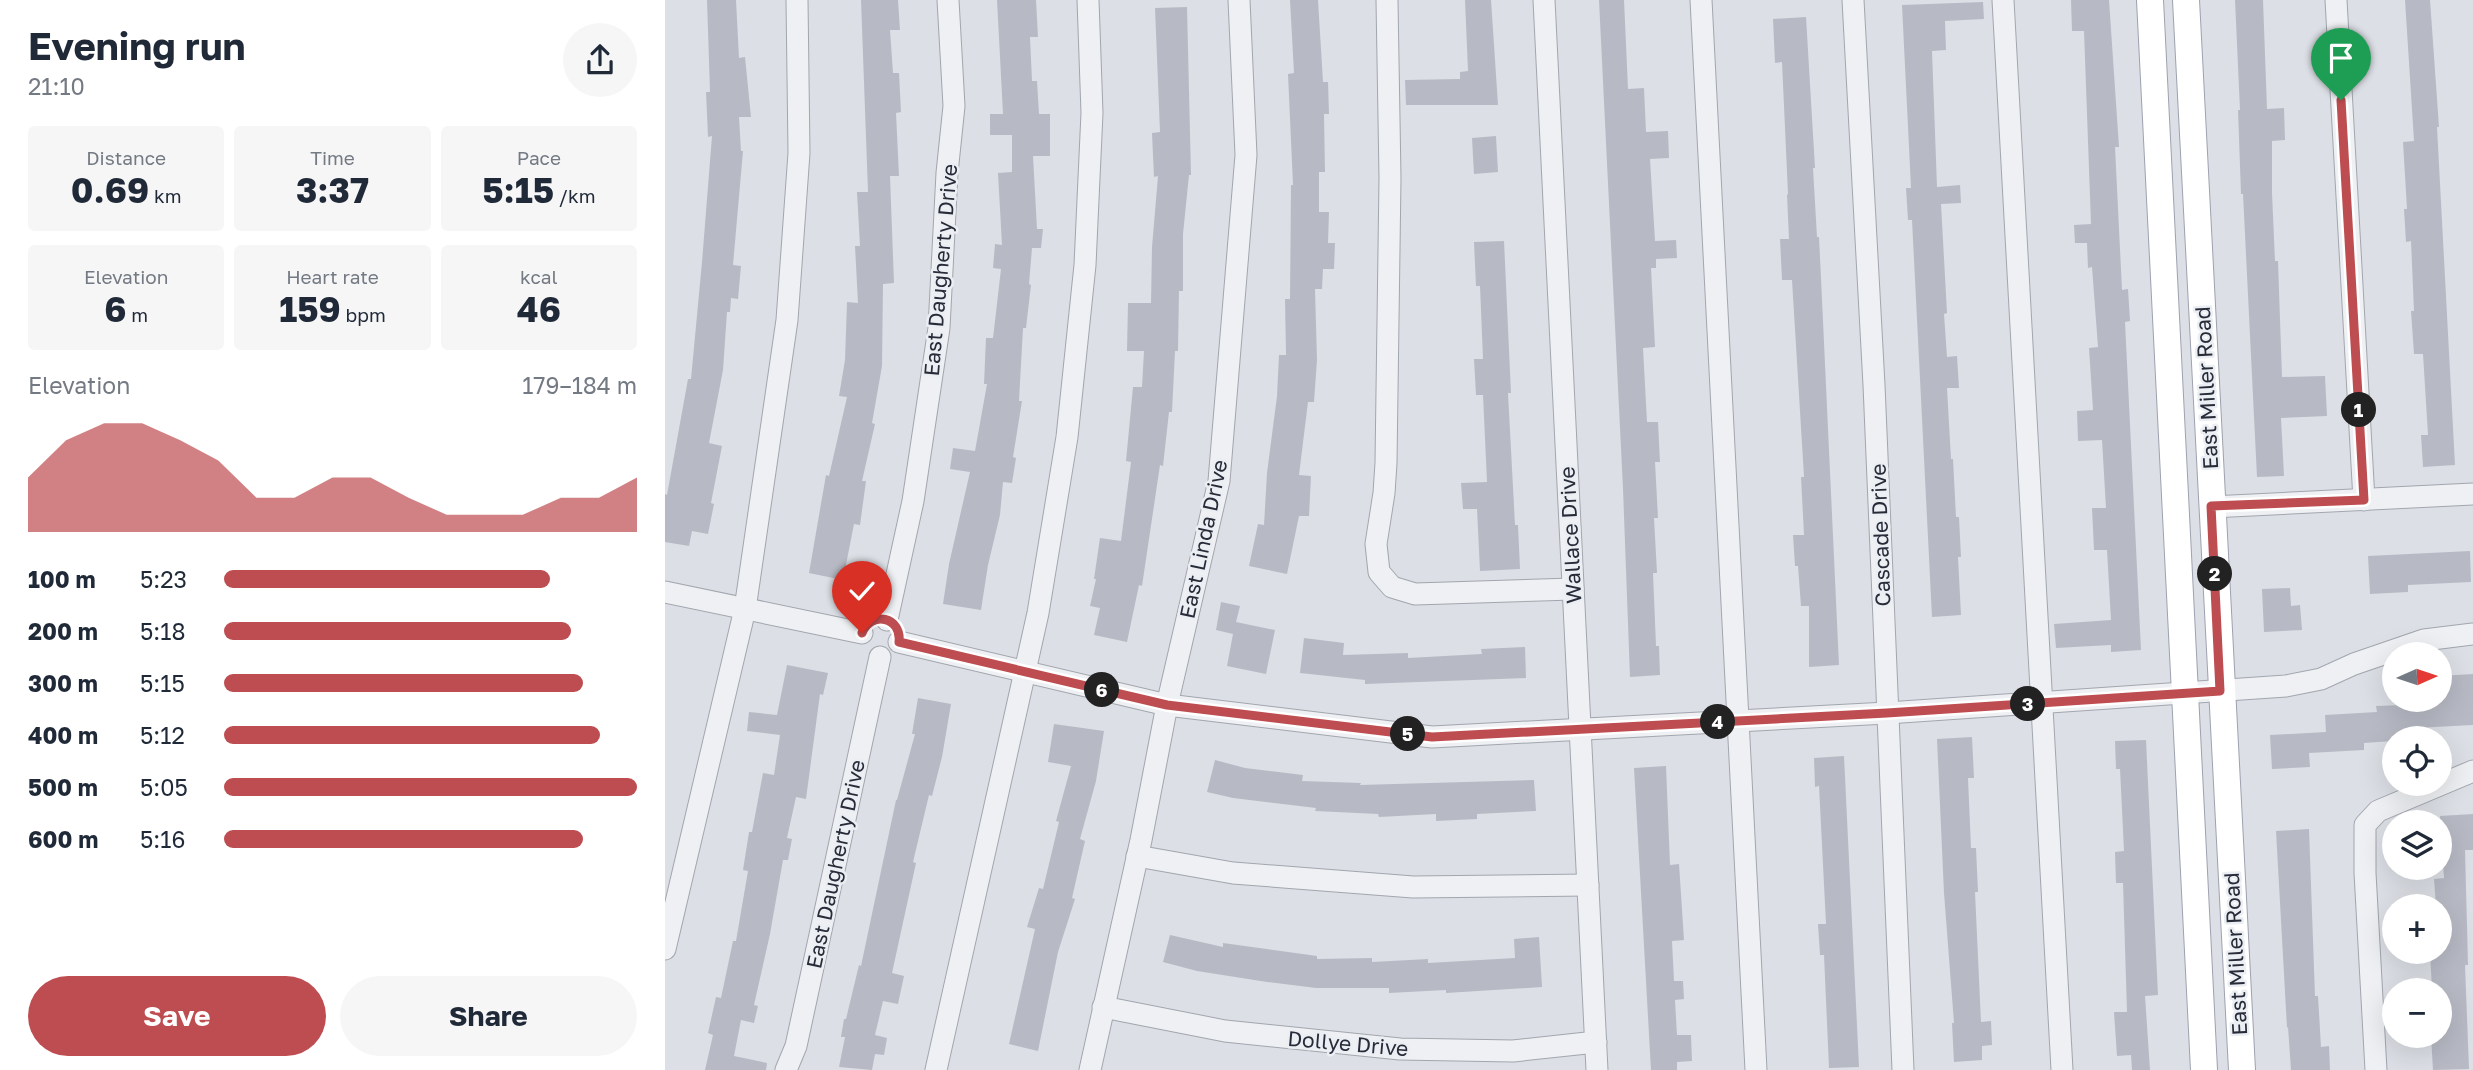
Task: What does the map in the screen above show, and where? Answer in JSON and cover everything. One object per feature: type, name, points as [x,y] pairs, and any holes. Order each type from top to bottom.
[{"type":"main road","name":"East Miller Road","points":[[2150,0],[2204,1070]]},
{"type":"main road","name":"East Miller Road","points":[[2186,0],[2220,691],[2242,1070]]},
{"type":"main road","points":[[2158,156],[2194,154]]},
{"type":"street","points":[[665,949],[745,609],[787,320],[799,153],[797,0]]},
{"type":"street","name":"East Daugherty Drive","points":[[887,620],[913,501],[939,328],[947,173],[954,106],[948,0]]},
{"type":"street","points":[[936,1070],[1038,613],[1067,437],[1085,265],[1092,113],[1088,0]]},
{"type":"street","name":"East Linda Drive","points":[[1090,1070],[1167,705],[1219,481],[1246,155],[1239,0]]},
{"type":"street","points":[[1387,0],[1390,178],[1388,346],[1386,463],[1376,544],[1379,572],[1392,587],[1415,594],[1573,589]]},
{"type":"street","name":"Wallace Drive","points":[[1544,0],[1597,1070]]},
{"type":"street","points":[[1701,0],[1756,1070]]},
{"type":"street","name":"Cascade Drive","points":[[1853,0],[1874,385],[1903,1070]]},
{"type":"street","points":[[2003,0],[2062,1070]]},
{"type":"street","points":[[2336,0],[2364,500]]},
{"type":"street","points":[[2211,506],[2473,494]]},
{"type":"street","points":[[665,592],[862,633]]},
{"type":"street","points":[[887,620],[895,625],[900,635],[899,642],[890,656],[880,657],[866,651],[862,633],[870,621],[887,620]]},
{"type":"street","points":[[899,642],[1167,705],[1432,737],[1887,713],[2286,686],[2321,679],[2354,664],[2424,640],[2473,634]]},
{"type":"street","name":"East Daugherty Drive","points":[[786,1070],[796,1046],[880,657]]},
{"type":"street","points":[[2376,1070],[2365,873],[2365,825],[2378,811],[2473,771]]},
{"type":"street","points":[[1137,856],[1233,873],[1413,887],[1588,885]]},
{"type":"street","name":"Dollye Drive","points":[[1103,1007],[1225,1031],[1400,1049],[1513,1051],[1596,1042]]},
{"type":"building","points":[[707,0],[736,0],[739,58],[745,57],[751,117],[739,117],[743,151],[733,265],[741,266],[738,299],[731,298],[730,312],[727,312],[723,370],[709,443],[722,446],[711,503],[714,504],[708,534],[692,531],[689,546],[665,542],[665,494],[667,495],[688,379],[691,379],[702,262],[712,136],[708,137],[706,92],[710,92]]},
{"type":"building","points":[[861,0],[898,0],[900,30],[890,30],[893,73],[899,73],[901,112],[896,113],[899,176],[890,176],[894,283],[883,284],[882,366],[872,423],[875,424],[862,481],[866,481],[860,525],[854,524],[843,580],[809,573],[826,475],[829,476],[847,397],[839,396],[845,360],[847,302],[858,303],[855,246],[860,246],[857,192],[868,192]]},
{"type":"building","points":[[997,0],[1036,0],[1038,37],[1030,37],[1032,81],[1037,81],[1039,114],[1050,114],[1050,156],[1033,156],[1037,229],[1043,229],[1041,248],[1032,248],[1031,285],[1026,328],[1023,328],[1019,401],[1022,401],[1013,457],[1016,458],[1012,483],[1003,482],[1000,515],[981,610],[943,604],[949,564],[970,472],[950,469],[953,448],[975,451],[987,384],[984,384],[986,338],[993,338],[1001,269],[993,268],[995,244],[1002,245],[998,173],[1012,172],[1012,135],[990,135],[990,114],[1003,114]]},
{"type":"building","points":[[1290,0],[1318,0],[1323,82],[1328,82],[1329,114],[1324,114],[1325,172],[1319,172],[1319,212],[1329,212],[1328,243],[1335,243],[1334,269],[1323,269],[1322,289],[1315,289],[1317,360],[1314,402],[1308,402],[1299,475],[1311,476],[1309,516],[1299,516],[1287,574],[1249,566],[1258,524],[1264,525],[1279,355],[1286,355],[1285,299],[1290,299],[1293,185],[1288,74],[1294,73]]},
{"type":"building","points":[[1465,0],[1491,0],[1498,105],[1406,105],[1405,80],[1460,79],[1460,72],[1468,71]]},
{"type":"building","points":[[1599,0],[1624,0],[1628,89],[1644,88],[1646,132],[1668,131],[1669,158],[1650,159],[1655,241],[1676,240],[1677,258],[1656,259],[1656,268],[1651,268],[1655,347],[1643,348],[1647,422],[1658,422],[1660,462],[1655,462],[1658,518],[1654,518],[1657,573],[1653,573],[1660,675],[1630,677]]},
{"type":"building","points":[[2071,0],[2109,0],[2119,147],[2115,147],[2122,290],[2128,289],[2130,321],[2125,322],[2141,650],[2111,652],[2111,645],[2056,648],[2054,624],[2111,620],[2107,550],[2094,550],[2092,508],[2106,508],[2102,440],[2078,441],[2077,411],[2093,410],[2089,348],[2098,347],[2092,267],[2088,268],[2087,243],[2075,243],[2074,225],[2091,224],[2084,31],[2072,31]]},
{"type":"building","points":[[2235,0],[2263,0],[2267,109],[2284,108],[2285,140],[2272,141],[2272,193],[2275,261],[2278,261],[2282,377],[2325,376],[2327,416],[2281,418],[2284,476],[2257,477],[2241,194]]},
{"type":"building","points":[[2405,0],[2430,0],[2439,127],[2455,465],[2423,467],[2421,435],[2428,435],[2423,354],[2414,354],[2411,241],[2406,242],[2404,209],[2407,209],[2403,142],[2414,141]]},
{"type":"building","points":[[1983,2],[1984,19],[1945,21],[1946,50],[1932,51],[1937,187],[1960,185],[1961,203],[1941,204],[1947,357],[1957,356],[1959,388],[1947,388],[1956,517],[1959,517],[1961,615],[1932,617],[1912,220],[1908,220],[1906,188],[1911,188],[1902,5]]},
{"type":"building","points":[[1187,7],[1191,175],[1183,234],[1183,291],[1179,291],[1178,351],[1175,351],[1172,412],[1169,412],[1163,466],[1160,465],[1142,586],[1139,585],[1127,642],[1094,635],[1100,608],[1090,606],[1100,538],[1121,541],[1131,462],[1126,461],[1133,387],[1142,387],[1144,351],[1127,351],[1128,303],[1151,303],[1158,176],[1154,177],[1152,133],[1160,132],[1155,8]]},
{"type":"building","points":[[1806,17],[1839,665],[1809,667],[1809,606],[1801,606],[1793,535],[1804,535],[1801,477],[1804,477],[1792,280],[1782,280],[1780,239],[1789,239],[1788,194],[1782,62],[1775,63],[1773,19]]},
{"type":"building","points":[[1496,136],[1498,172],[1474,174],[1472,138]]},
{"type":"building","points":[[1504,241],[1511,393],[1508,393],[1520,569],[1480,571],[1477,509],[1463,509],[1461,483],[1487,482],[1483,395],[1476,395],[1474,359],[1483,359],[1480,286],[1476,286],[1474,242]]},
{"type":"building","points":[[2470,551],[2471,582],[2408,585],[2408,592],[2370,594],[2368,556]]},
{"type":"building","points":[[2290,588],[2291,606],[2300,605],[2302,630],[2264,632],[2262,589]]},
{"type":"building","points":[[1221,602],[1240,606],[1236,622],[1275,630],[1266,674],[1227,666],[1233,634],[1216,630]]},
{"type":"building","points":[[1304,638],[1344,643],[1343,655],[1408,653],[1408,658],[1482,654],[1481,649],[1525,647],[1526,678],[1365,684],[1365,680],[1300,673]]},
{"type":"building","points":[[787,665],[828,673],[823,695],[820,694],[806,799],[796,797],[787,838],[792,839],[788,860],[783,860],[754,1005],[758,1006],[754,1023],[741,1020],[734,1056],[767,1063],[766,1070],[705,1070],[713,1035],[708,1033],[716,997],[721,998],[733,941],[736,941],[748,871],[743,870],[749,832],[752,832],[763,773],[774,775],[780,735],[747,731],[749,712],[777,715]]},
{"type":"building","points":[[2473,674],[2473,725],[2382,726],[2382,742],[2364,743],[2364,750],[2309,753],[2310,767],[2272,769],[2270,735],[2326,732],[2325,715],[2377,712],[2376,706],[2382,706],[2382,712],[2452,712],[2452,675]]},
{"type":"building","points":[[918,698],[951,704],[942,757],[932,796],[929,795],[913,862],[916,863],[892,973],[904,976],[898,1004],[883,1001],[875,1035],[887,1038],[884,1055],[875,1054],[872,1070],[839,1067],[845,1037],[841,1037],[844,1019],[859,965],[861,966],[896,800],[915,734],[912,734]]},
{"type":"building","points":[[1054,724],[1104,731],[1096,781],[1080,839],[1085,841],[1072,898],[1075,899],[1058,952],[1038,1051],[1009,1044],[1035,929],[1027,927],[1039,888],[1043,889],[1059,822],[1056,821],[1071,766],[1048,762]]},
{"type":"building","points":[[1972,737],[1974,778],[1968,778],[1971,848],[1976,848],[1978,892],[1975,892],[1981,1022],[1991,1021],[1992,1045],[1982,1046],[1982,1060],[1954,1062],[1937,739]]},
{"type":"building","points":[[2146,740],[2158,995],[2145,996],[2150,1070],[2132,1070],[2131,1055],[2117,1056],[2114,1012],[2127,1012],[2123,883],[2116,883],[2115,852],[2124,851],[2120,769],[2116,769],[2115,741]]},
{"type":"building","points":[[1844,756],[1859,1067],[1829,1068],[1824,955],[1820,955],[1818,924],[1826,924],[1819,786],[1815,787],[1814,758]]},
{"type":"building","points":[[1215,760],[1245,768],[1303,775],[1302,781],[1361,783],[1360,785],[1534,780],[1536,811],[1477,814],[1477,819],[1436,821],[1436,814],[1379,817],[1378,814],[1315,811],[1316,808],[1233,798],[1207,792]]},
{"type":"building","points":[[1666,766],[1670,865],[1679,864],[1684,940],[1672,941],[1674,981],[1683,981],[1684,999],[1675,1000],[1677,1035],[1691,1035],[1692,1061],[1677,1062],[1677,1070],[1651,1070],[1634,768]]},
{"type":"building","points":[[2473,814],[2473,850],[2465,850],[2468,965],[2465,965],[2469,1069],[2433,1070],[2432,1048],[2452,1048],[2452,978],[2431,978],[2431,964],[2452,964],[2452,894],[2435,894],[2434,880],[2452,880],[2452,815]]},
{"type":"building","points":[[2309,829],[2315,996],[2318,996],[2321,1047],[2329,1046],[2330,1070],[2291,1070],[2287,1028],[2276,831]]},
{"type":"building","points":[[1170,935],[1223,947],[1223,943],[1317,956],[1317,959],[1372,958],[1372,962],[1428,959],[1428,963],[1515,958],[1514,939],[1539,937],[1542,987],[1446,993],[1446,990],[1389,993],[1389,988],[1316,988],[1267,982],[1197,971],[1163,962]]},
{"type":"route","points":[[862,633],[870,621],[887,620],[895,625],[900,635],[899,642],[1167,705],[1432,737],[1887,713],[2220,691],[2211,506],[2364,500],[2341,100]]}]
